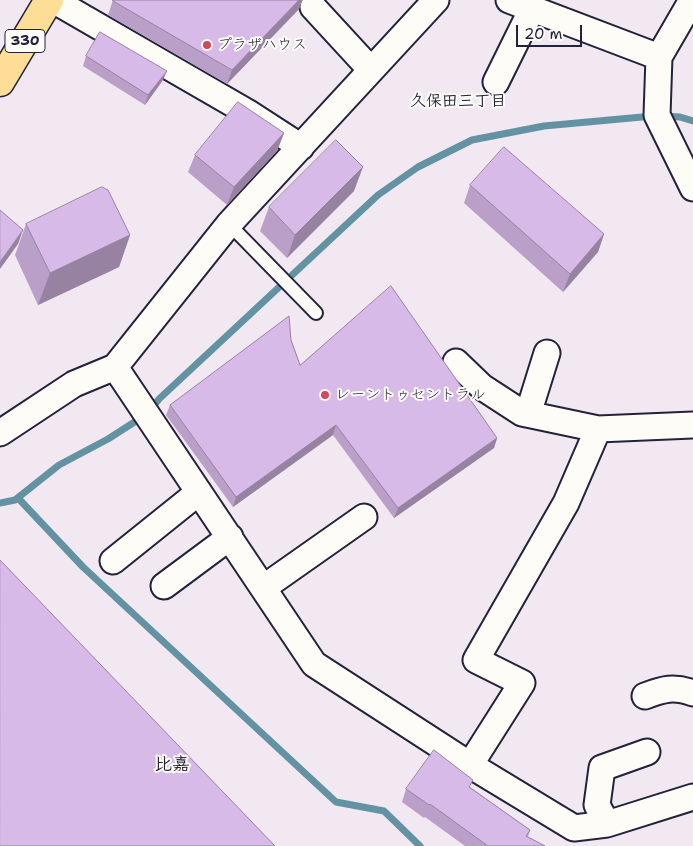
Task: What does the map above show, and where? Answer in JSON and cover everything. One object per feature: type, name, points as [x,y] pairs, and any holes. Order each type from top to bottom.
[{"type":"highway","name":"330","points":[[0,82],[51,0]]},
{"type":"street","points":[[51,0],[246,112],[301,146]]},
{"type":"street","points":[[0,433],[74,384],[115,367],[229,224],[436,0]]},
{"type":"street","points":[[509,0],[659,57]]},
{"type":"street","points":[[692,0],[659,57],[657,115],[693,188]]},
{"type":"street","points":[[313,7],[371,70]]},
{"type":"street","points":[[496,82],[532,9]]},
{"type":"street","points":[[528,414],[547,353]]},
{"type":"street","points":[[456,362],[482,387],[522,413],[598,429],[693,425]]},
{"type":"street","points":[[115,367],[314,664],[470,765],[574,828],[607,824],[693,797]]},
{"type":"street","points":[[470,765],[522,683],[476,660],[566,503],[598,429]]},
{"type":"street","points":[[113,561],[199,492]]},
{"type":"street","points":[[263,588],[364,517]]},
{"type":"street","points":[[164,586],[230,537]]},
{"type":"street","points":[[645,696],[662,689],[682,688],[693,693]]},
{"type":"street","points":[[607,824],[597,805],[602,768],[647,752]]},
{"type":"lane","points":[[229,224],[316,313]]},
{"type":"building","name":"プラザハウス","points":[[113,0],[299,0],[232,70]]},
{"type":"building","points":[[100,32],[167,71],[148,95],[86,56]]},
{"type":"building","points":[[238,102],[284,133],[234,187],[195,155]]},
{"type":"building","points":[[336,140],[363,167],[295,235],[269,207]]},
{"type":"building","points":[[504,147],[604,234],[570,274],[470,185]]},
{"type":"building","points":[[102,187],[108,190],[130,235],[50,273],[26,224]]},
{"type":"building","points":[[0,210],[23,230],[0,262]]},
{"type":"building","name":"レーントゥセントラル","points":[[391,286],[497,438],[398,508],[336,425],[236,497],[170,405],[289,316],[291,340],[300,365]]},
{"type":"building","points":[[0,560],[275,846],[0,846]]},
{"type":"building","points":[[434,750],[473,780],[469,787],[530,830],[526,836],[545,846],[488,846],[406,789]]},
{"type":"waterway","points":[[0,503],[15,500],[59,465],[108,439],[147,414],[159,399],[378,195],[418,167],[472,140],[544,126],[653,116]]},
{"type":"waterway","points":[[664,116],[680,117],[693,121]]},
{"type":"waterway","points":[[18,498],[83,567],[336,802],[384,811],[420,846]]},
{"type":"place","name":"プラザハウス","points":[[207,45]]},
{"type":"place","name":"レーントゥセントラル","points":[[325,395]]},
{"type":"district","name":"久保田三丁目","points":[[458,102]]},
{"type":"district","name":"比嘉","points":[[172,765]]}]
